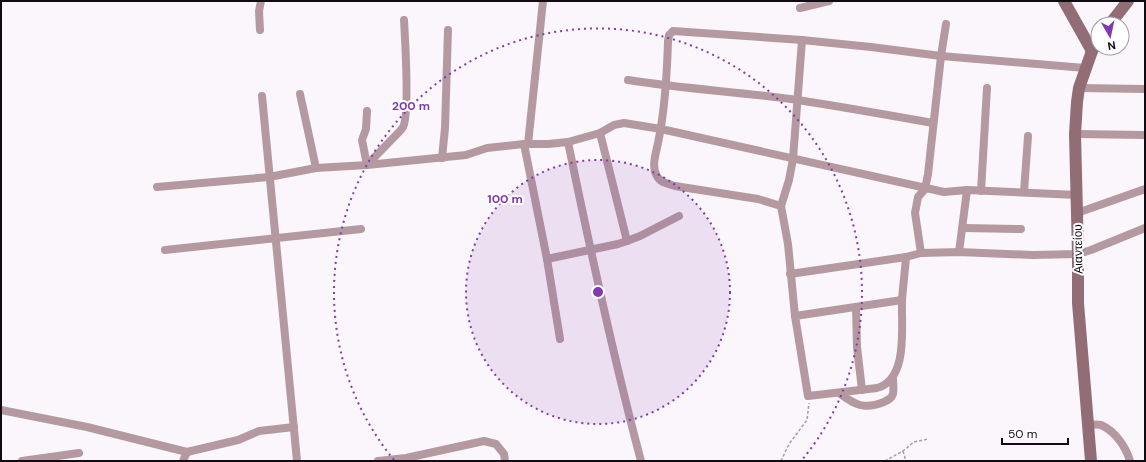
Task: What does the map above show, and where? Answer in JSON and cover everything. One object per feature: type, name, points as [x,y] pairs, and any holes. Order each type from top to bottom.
[{"type":"main road","points":[[1064,1],[1090,47]]},
{"type":"main road","points":[[1116,16],[1128,1]]},
{"type":"main road","name":"Αιαντείου","points":[[1090,56],[1079,88],[1075,134],[1078,303],[1090,461]]},
{"type":"street","points":[[260,30],[259,11],[261,1]]},
{"type":"street","points":[[543,1],[526,144],[560,339]]},
{"type":"street","points":[[800,8],[829,1]]},
{"type":"street","points":[[367,165],[399,132],[405,121],[404,20]]},
{"type":"street","points":[[921,253],[915,213],[918,197],[925,189],[928,174],[946,24]]},
{"type":"street","points":[[442,158],[445,128],[448,30]]},
{"type":"street","points":[[780,206],[758,199],[675,186],[662,182],[657,177],[654,170],[666,86],[668,41],[669,35],[673,32],[802,40],[941,56],[1085,68]]},
{"type":"street","points":[[802,40],[793,158],[789,180],[780,206],[788,244],[795,316],[808,396],[885,386],[893,378]]},
{"type":"street","points":[[628,80],[666,86],[727,91],[797,100],[933,123]]},
{"type":"street","points":[[981,191],[987,88]]},
{"type":"street","points":[[1079,88],[1145,89]]},
{"type":"street","points":[[300,94],[316,168]]},
{"type":"street","points":[[262,96],[297,461]]},
{"type":"street","points":[[367,111],[366,129],[362,140],[367,165]]},
{"type":"street","points":[[157,187],[269,177],[316,168],[442,158],[466,155],[487,148],[568,142],[600,132],[614,125],[624,123],[661,129],[925,189],[944,192],[967,190],[1077,195]]},
{"type":"street","points":[[600,132],[627,241]]},
{"type":"street","points":[[1075,134],[1145,135]]},
{"type":"street","points":[[1024,192],[1028,136]]},
{"type":"street","points":[[568,142],[590,250],[618,373],[641,461]]},
{"type":"street","points":[[1077,213],[1145,189]]},
{"type":"street","points":[[959,252],[967,190]]},
{"type":"street","points":[[547,258],[618,244],[640,236],[679,216]]},
{"type":"street","points":[[963,228],[1021,229]]},
{"type":"street","points":[[790,274],[906,257],[921,253],[959,252],[996,254],[1078,254],[1145,228]]},
{"type":"street","points":[[165,250],[275,237],[361,229]]},
{"type":"street","points":[[839,393],[851,401],[864,406],[874,406],[889,400],[893,395],[893,378],[899,361],[902,344],[902,300],[906,257]]},
{"type":"street","points":[[795,316],[902,300]]},
{"type":"street","points":[[856,308],[857,347],[862,390]]},
{"type":"street","points":[[1,410],[87,427],[187,452],[238,440],[259,431],[294,428]]},
{"type":"street","points":[[1088,425],[1100,425],[1116,436],[1127,452],[1130,461]]},
{"type":"street","points":[[378,461],[406,458],[484,442],[496,444],[504,454],[505,461]]},
{"type":"street","points":[[183,461],[187,452]]},
{"type":"street","points":[[22,461],[79,453]]},
{"type":"path","points":[[781,461],[789,444],[807,420],[808,396]]},
{"type":"path","points":[[886,461],[904,451],[914,442],[928,439]]},
{"type":"path","points":[[904,451],[906,461]]}]
